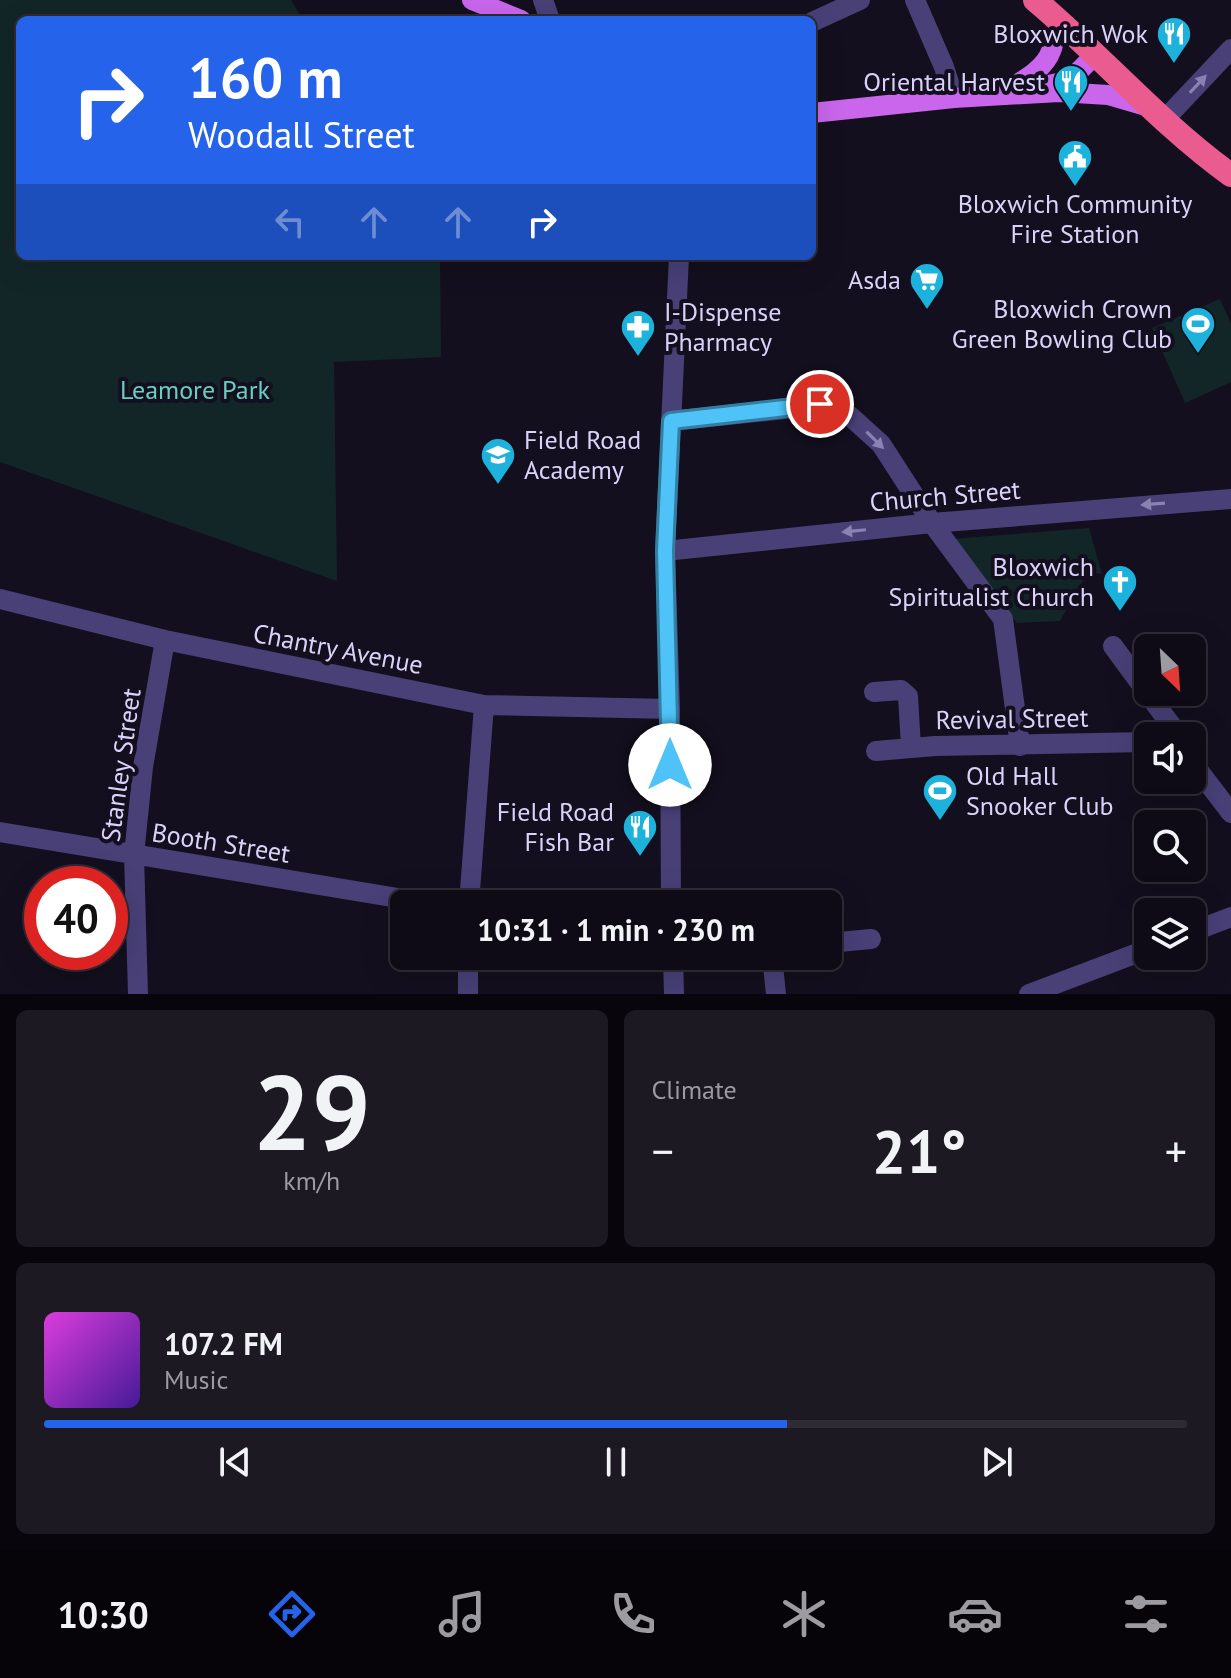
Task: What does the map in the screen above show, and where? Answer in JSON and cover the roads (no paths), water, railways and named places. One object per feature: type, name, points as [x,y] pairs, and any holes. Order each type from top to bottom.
[{"type":"highway","points":[[1035,0],[1159,114],[1231,175]]},
{"type":"main road","points":[[472,0],[511,16]]},
{"type":"main road","points":[[1001,94],[1029,76],[1051,53],[1058,19]]},
{"type":"main road","points":[[1001,94],[1070,80],[1096,54]]},
{"type":"main road","points":[[816,113],[1001,94],[1059,92],[1108,95],[1159,114]]},
{"type":"street","points":[[822,12],[860,0]]},
{"type":"street","points":[[915,0],[954,98]]},
{"type":"street","points":[[1159,114],[1231,49]]},
{"type":"street","points":[[671,890],[665,551],[679,260]]},
{"type":"street","points":[[671,421],[832,404],[881,444],[932,523],[1003,619],[1020,746]]},
{"type":"street","name":"Church Street","points":[[665,551],[932,523],[1231,499]]},
{"type":"street","name":"Chantry Avenue","points":[[0,599],[165,640],[484,705],[670,709]]},
{"type":"street","name":"Stanley Street","points":[[138,994],[134,855],[143,767],[165,640]]},
{"type":"street","points":[[1113,646],[1169,722]]},
{"type":"street","points":[[874,692],[901,690],[908,696],[911,747]]},
{"type":"street","points":[[470,890],[484,705]]},
{"type":"street","name":"Revival Street","points":[[876,751],[911,747],[1134,742]]},
{"type":"street","points":[[1206,780],[1231,813]]},
{"type":"street","name":"Booth Street","points":[[0,832],[390,897]]},
{"type":"street","points":[[1206,927],[1231,917]]},
{"type":"street","points":[[842,942],[871,939]]},
{"type":"street","points":[[1029,994],[1134,954]]},
{"type":"street","points":[[468,970],[468,994]]},
{"type":"street","points":[[673,970],[674,994]]},
{"type":"street","points":[[773,970],[776,994]]},
{"type":"place","name":"Bloxwich Wok","points":[[1174,65]]},
{"type":"place","name":"Oriental Harvest","points":[[1071,113]]},
{"type":"place","name":"Bloxwich Community Fire Station","points":[[1075,188]]},
{"type":"place","name":"Asda","points":[[927,311]]},
{"type":"place","name":"Bloxwich Crown Green Bowling Club","points":[[1198,355]]},
{"type":"place","name":"I-Dispense Pharmacy","points":[[638,358]]},
{"type":"place","name":"Field Road Academy","points":[[498,486]]},
{"type":"place","name":"Bloxwich Spiritualist Church","points":[[1120,613]]},
{"type":"place","name":"Old Hall Snooker Club","points":[[940,822]]},
{"type":"place","name":"Field Road Fish Bar","points":[[640,858]]},
{"type":"park label","name":"Leamore Park","points":[[195,390]]}]
